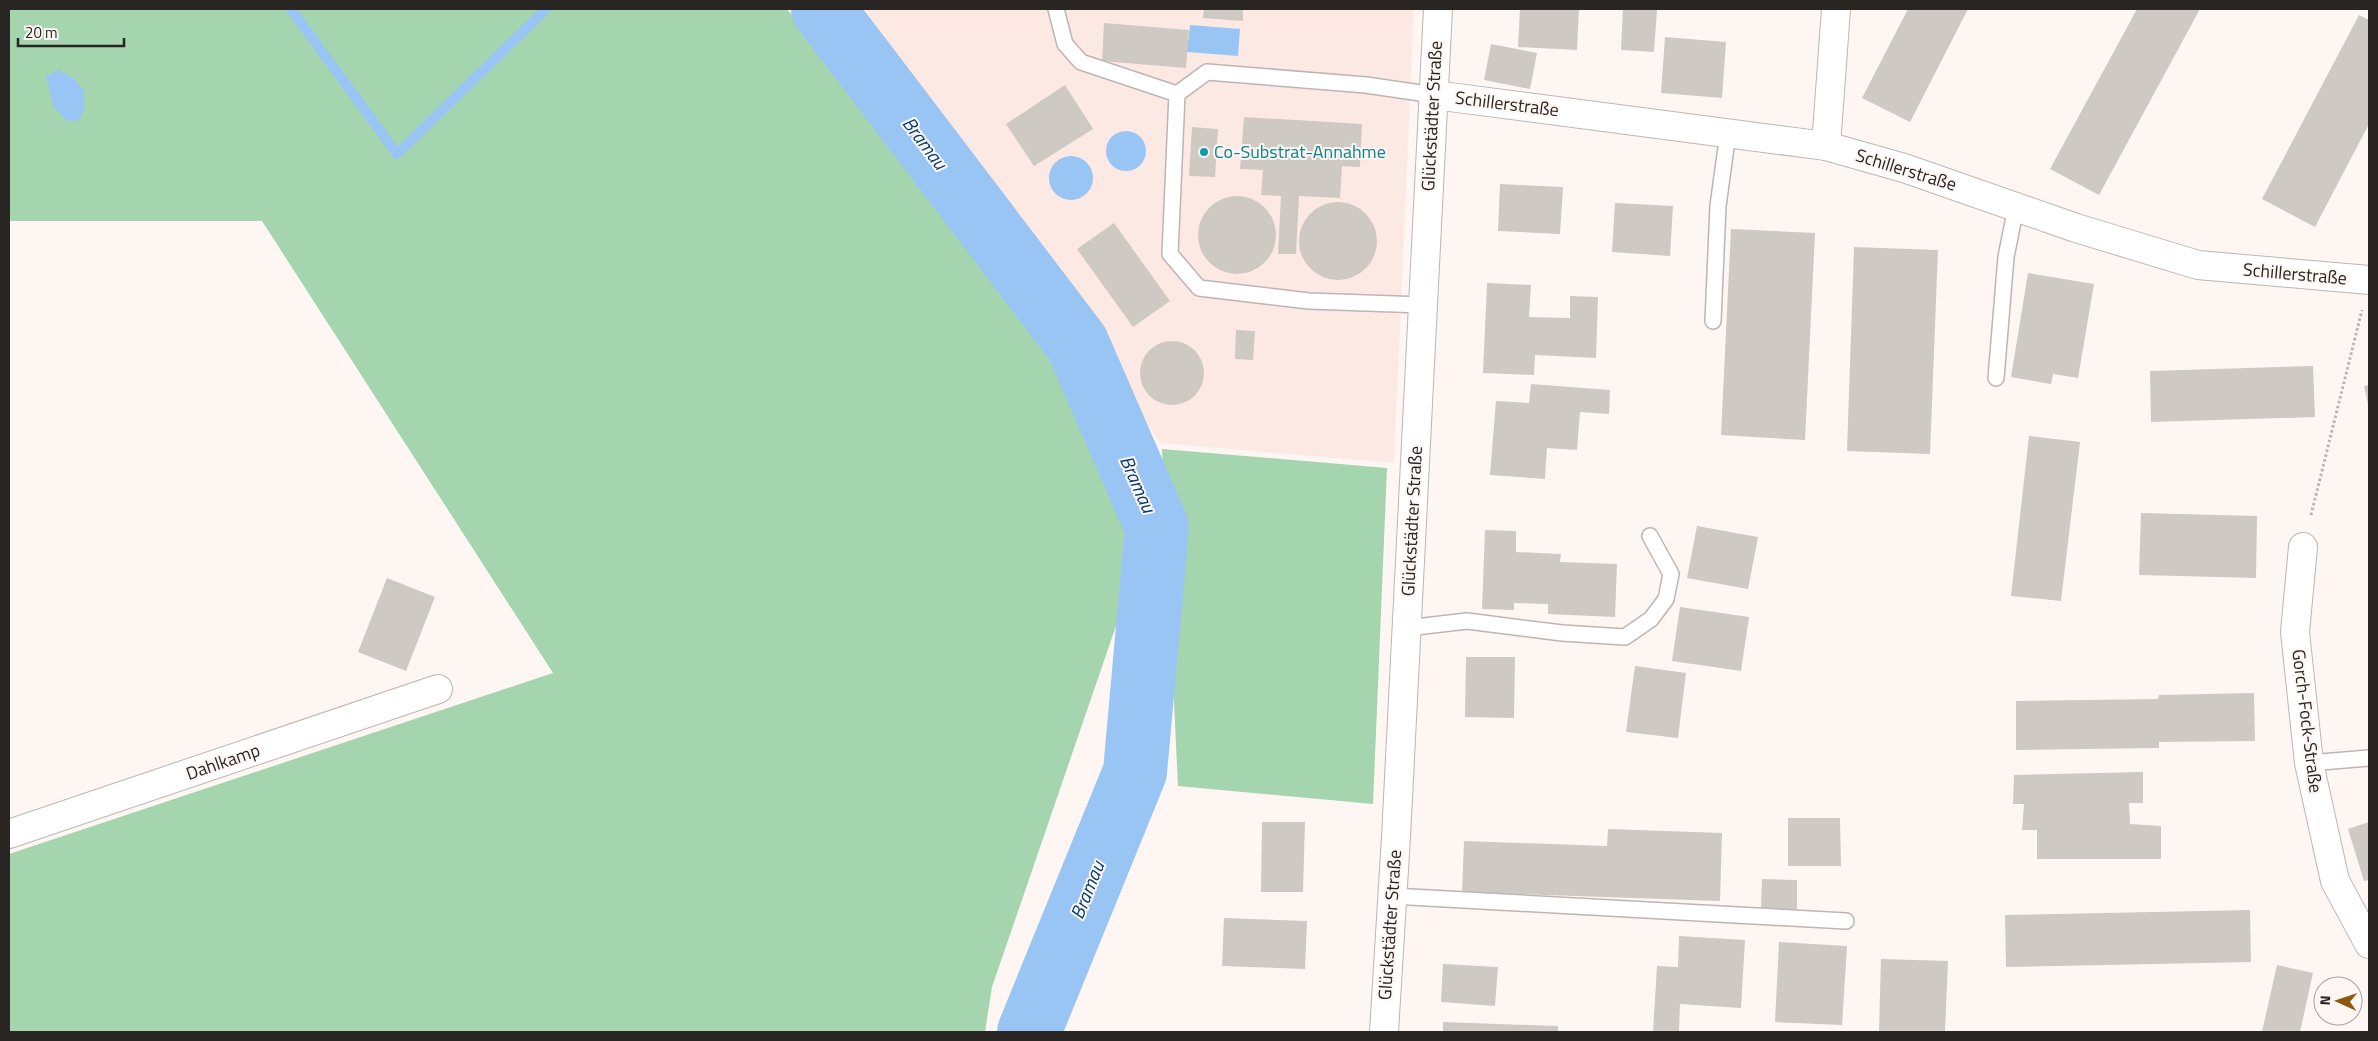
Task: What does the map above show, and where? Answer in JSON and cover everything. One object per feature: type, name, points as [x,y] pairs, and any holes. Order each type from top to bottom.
[{"type":"street","name":"Glückstädter Straße","points":[[1384,1032],[1407,628],[1438,9]]},
{"type":"street","points":[[1826,146],[1836,9]]},
{"type":"street","name":"Schillerstraße","points":[[1434,95],[1826,146],[1904,168],[2076,228],[2198,265],[2367,291]]},
{"type":"street","name":"Gorch-Fock-Straße","points":[[2303,547],[2295,632],[2308,763],[2335,880],[2369,944]]},
{"type":"street","name":"Dahlkamp","points":[[9,834],[438,690]]},
{"type":"lane","points":[[1056,9],[1066,44],[1081,62],[1177,94]]},
{"type":"lane","points":[[1177,94],[1207,72],[1366,84],[1434,95]]},
{"type":"lane","points":[[1177,94],[1170,254],[1198,288],[1309,302],[1423,305]]},
{"type":"lane","points":[[1713,321],[1718,206],[1728,133]]},
{"type":"lane","points":[[1996,378],[2006,258],[2016,207]]},
{"type":"lane","points":[[1407,628],[1467,621],[1562,633],[1626,637],[1651,619],[1666,599],[1671,574],[1650,536]]},
{"type":"lane","points":[[2308,763],[2369,758]]},
{"type":"lane","points":[[1392,896],[1846,922]]},
{"type":"path","points":[[2303,547],[2367,291]]},
{"type":"shaded area","points":[[865,9],[1414,9],[1394,463],[1160,443]]},
{"type":"green space","points":[[9,9],[787,9],[1064,348],[1150,527],[992,987],[985,1032],[9,1032],[9,854],[553,673],[262,221],[9,221]]},
{"type":"green space","points":[[1162,449],[1387,468],[1373,804],[1178,786]]},
{"type":"water","points":[[1190,25],[1240,29],[1238,56],[1187,52]]},
{"type":"water","points":[[59,70],[73,78],[84,90],[84,110],[79,121],[67,121],[53,106],[46,76]]},
{"type":"water","points":[[1126,131],[1140,137],[1146,151],[1140,165],[1126,171],[1112,165],[1106,151],[1112,137]]},
{"type":"water","points":[[1075,156],[1087,162],[1092,170],[1092,186],[1087,194],[1079,199],[1067,200],[1055,194],[1050,186],[1049,174],[1055,162],[1063,157]]},
{"type":"building","points":[[1204,9],[1243,9],[1243,21],[1203,18]]},
{"type":"building","points":[[1520,9],[1579,9],[1577,50],[1518,47]]},
{"type":"building","points":[[1623,9],[1657,9],[1654,52],[1621,50]]},
{"type":"building","points":[[1908,9],[1968,9],[1910,122],[1862,98]]},
{"type":"building","points":[[2137,9],[2200,9],[2099,195],[2050,169]]},
{"type":"building","points":[[2359,15],[2369,20],[2369,124],[2315,227],[2262,199]]},
{"type":"building","points":[[1104,23],[1189,30],[1186,68],[1102,61]]},
{"type":"building","points":[[1665,37],[1726,42],[1722,98],[1661,93]]},
{"type":"building","points":[[1491,44],[1537,53],[1530,89],[1484,80]]},
{"type":"building","points":[[1065,85],[1093,129],[1034,166],[1006,124]]},
{"type":"building","points":[[1244,117],[1362,124],[1360,167],[1342,166],[1340,198],[1299,196],[1296,254],[1278,254],[1281,196],[1261,195],[1263,170],[1240,169]]},
{"type":"building","name":"Co-Substrat-Annahme","points":[[1192,127],[1218,129],[1215,177],[1189,176]]},
{"type":"building","points":[[1500,184],[1563,187],[1560,234],[1498,231]]},
{"type":"building","points":[[1229,196],[1245,196],[1259,202],[1270,213],[1276,227],[1276,243],[1270,257],[1259,268],[1245,274],[1229,274],[1215,268],[1204,257],[1198,243],[1198,227],[1204,213],[1215,202]]},
{"type":"building","points":[[1330,202],[1346,202],[1360,208],[1371,219],[1377,233],[1377,249],[1371,263],[1360,274],[1346,280],[1330,280],[1316,274],[1305,263],[1299,249],[1299,233],[1305,219],[1316,208]]},
{"type":"building","points":[[1615,203],[1673,206],[1670,256],[1612,252]]},
{"type":"building","points":[[1114,223],[1170,301],[1133,327],[1077,249]]},
{"type":"building","points":[[1731,229],[1815,233],[1805,440],[1721,435]]},
{"type":"building","points":[[1854,247],[1938,250],[1930,454],[1847,451]]},
{"type":"building","points":[[2028,273],[2094,284],[2078,378],[2053,374],[2051,384],[2011,377]]},
{"type":"building","points":[[1487,283],[1531,285],[1529,317],[1570,318],[1570,296],[1598,297],[1596,358],[1535,355],[1534,375],[1483,373]]},
{"type":"building","points":[[1236,330],[1255,331],[1253,360],[1235,359]]},
{"type":"building","points":[[1166,341],[1178,341],[1195,350],[1202,361],[1204,373],[1202,385],[1195,396],[1178,405],[1166,405],[1154,400],[1145,391],[1140,379],[1140,367],[1145,355],[1154,346]]},
{"type":"building","points":[[2313,366],[2315,417],[2151,422],[2150,371]]},
{"type":"building","points":[[1531,384],[1610,390],[1609,414],[1580,412],[1577,450],[1547,448],[1545,479],[1490,475],[1496,401],[1529,403]]},
{"type":"building","points":[[2369,385],[2369,404],[2368,404],[2364,386]]},
{"type":"building","points":[[2029,436],[2080,442],[2061,601],[2011,596]]},
{"type":"building","points":[[2141,513],[2257,516],[2256,578],[2139,575]]},
{"type":"building","points":[[1697,526],[1758,537],[1748,589],[1687,578]]},
{"type":"building","points":[[1485,530],[1516,531],[1516,552],[1561,554],[1560,562],[1617,564],[1615,617],[1548,614],[1548,604],[1514,603],[1514,610],[1482,609]]},
{"type":"building","points":[[387,578],[435,597],[406,671],[358,652]]},
{"type":"building","points":[[1680,607],[1749,617],[1741,671],[1672,661]]},
{"type":"building","points":[[1466,657],[1515,657],[1514,718],[1465,717]]},
{"type":"building","points":[[1635,666],[1686,673],[1678,738],[1626,732]]},
{"type":"building","points":[[2254,693],[2255,741],[2159,742],[2159,748],[2016,750],[2016,701],[2158,699],[2159,695]]},
{"type":"building","points":[[2143,772],[2143,803],[2129,803],[2130,824],[2161,826],[2161,859],[2037,859],[2037,830],[2022,830],[2024,804],[2013,804],[2014,775]]},
{"type":"building","points":[[1788,818],[1840,818],[1841,866],[1788,866]]},
{"type":"building","points":[[1262,822],[1305,822],[1303,892],[1261,892]]},
{"type":"building","points":[[2369,822],[2369,880],[2364,881],[2348,829]]},
{"type":"building","points":[[1608,829],[1722,833],[1720,901],[1462,892],[1464,841],[1607,846]]},
{"type":"building","points":[[1762,879],[1797,880],[1797,909],[1761,909]]},
{"type":"building","points":[[2250,910],[2251,962],[2006,967],[2005,915]]},
{"type":"building","points":[[1224,918],[1307,921],[1305,969],[1222,966]]},
{"type":"building","points":[[1679,936],[1745,940],[1741,1008],[1680,1004],[1679,1032],[1653,1032],[1657,966],[1678,967]]},
{"type":"building","points":[[1779,942],[1847,946],[1842,1025],[1775,1022]]},
{"type":"building","points":[[1881,959],[1948,961],[1945,1032],[1879,1032]]},
{"type":"building","points":[[1443,964],[1498,967],[1495,1006],[1441,1002]]},
{"type":"building","points":[[2277,965],[2313,973],[2300,1032],[2262,1032]]},
{"type":"building","points":[[1443,1022],[1558,1026],[1558,1032],[1443,1032]]},
{"type":"waterway","points":[[291,9],[397,154],[546,9]]},
{"type":"waterway","name":"Bramau","points":[[823,9],[1077,343],[1157,527],[1135,772],[1029,1032]]},
{"type":"place","name":"Co-Substrat-Annahme","points":[[1204,152]]}]
